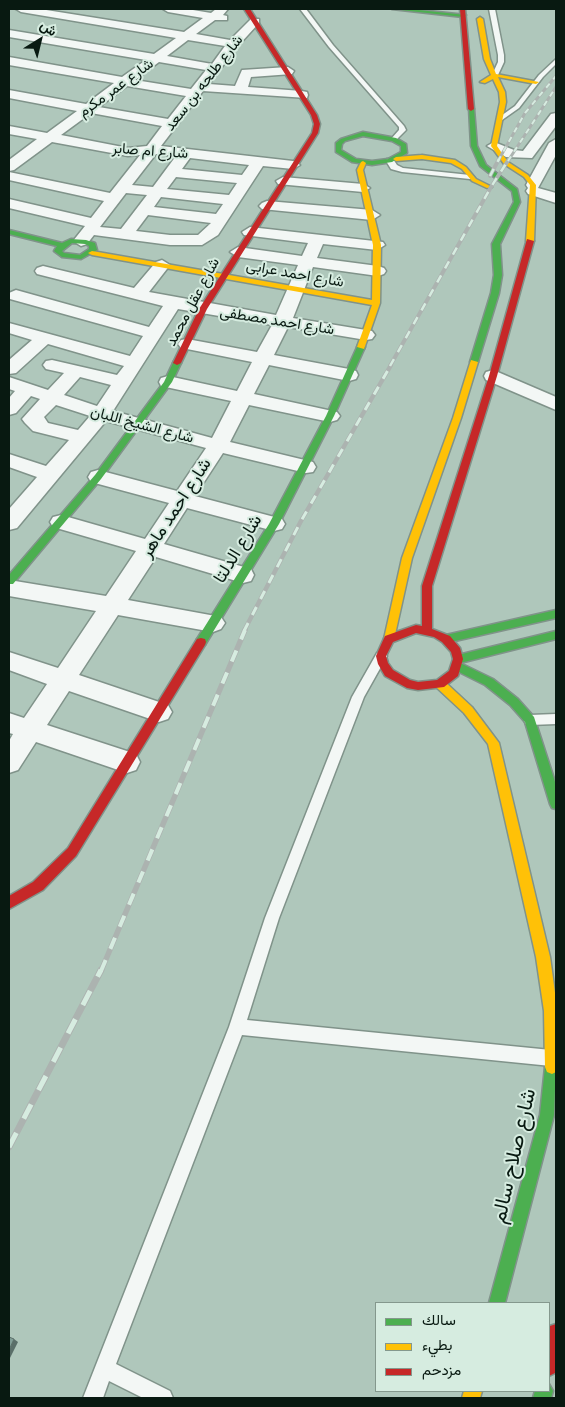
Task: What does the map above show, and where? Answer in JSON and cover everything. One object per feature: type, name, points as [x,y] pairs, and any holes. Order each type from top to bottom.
[{"type":"main road","points":[[247,9],[248,19],[288,71],[316,119],[330,134],[338,151],[347,158],[363,163],[422,157],[453,161],[464,168],[470,177],[485,186],[514,190]]},
{"type":"main road","points":[[395,9],[463,11]]},
{"type":"main road","points":[[443,9],[463,11]]},
{"type":"main road","points":[[478,9],[487,59],[500,84],[503,102],[494,146],[506,163],[526,176],[533,188],[530,245],[516,260],[496,269]]},
{"type":"main road","points":[[463,11],[471,102],[468,153]]},
{"type":"main road","points":[[470,79],[487,82],[495,75]]},
{"type":"main road","points":[[495,75],[536,82]]},
{"type":"main road","points":[[471,102],[486,97],[503,102]]},
{"type":"main road","points":[[330,134],[380,135],[394,139],[404,145],[405,149]]},
{"type":"main road","name":"شارع عقل محمد","points":[[9,581],[98,477],[168,382],[203,309],[293,165],[330,134]]},
{"type":"main road","points":[[405,149],[468,153],[514,190],[517,202],[500,234],[495,254],[497,284],[495,294],[457,418],[406,558],[389,639],[381,656],[389,673],[407,684],[418,686],[440,684],[454,673],[458,662]]},
{"type":"main road","points":[[393,160],[404,153],[405,149]]},
{"type":"main road","name":"شارع الدلتا","points":[[12,900],[51,875],[72,852],[274,524],[306,466],[330,416],[366,335],[376,303],[377,245],[372,215],[363,188],[360,167],[363,163]]},
{"type":"main road","points":[[9,232],[62,250],[88,231],[92,253]]},
{"type":"main road","points":[[500,234],[514,245],[530,245]]},
{"type":"main road","name":"شارع احمد عرابى","points":[[62,250],[81,258],[92,253],[376,303]]},
{"type":"main road","points":[[427,630],[427,586],[493,376],[516,260]]},
{"type":"main road","points":[[446,639],[556,614]]},
{"type":"main road","points":[[389,639],[406,630],[427,630],[446,639],[452,645],[458,662],[489,682],[514,702],[530,720],[556,804]]},
{"type":"main road","points":[[458,662],[556,635]]},
{"type":"main road","name":"شارع صلاح سالم","points":[[440,684],[468,710],[493,743],[543,958],[552,1011],[553,1058],[547,1115],[497,1302]]},
{"type":"main road","points":[[550,1362],[556,1332]]},
{"type":"street","points":[[21,9],[234,44]]},
{"type":"street","points":[[168,9],[218,12],[248,19]]},
{"type":"street","name":"شارع عمر مكرم","points":[[9,167],[218,12]]},
{"type":"street","points":[[9,74],[106,13]]},
{"type":"street","name":"شارع طلحه بن سعد","points":[[88,231],[216,68],[234,44],[248,19]]},
{"type":"street","points":[[9,33],[216,68]]},
{"type":"street","points":[[9,62],[126,82],[198,91],[240,91],[302,96]]},
{"type":"street","points":[[240,91],[246,73],[288,71]]},
{"type":"street","points":[[9,94],[171,124]]},
{"type":"street","points":[[494,146],[511,154],[528,155],[553,127]]},
{"type":"street","name":"شارع ام صابر","points":[[9,130],[128,152],[186,153],[293,165]]},
{"type":"street","points":[[556,143],[533,188],[556,198]]},
{"type":"street","points":[[126,234],[186,153]]},
{"type":"street","points":[[97,160],[138,167]]},
{"type":"street","points":[[9,204],[88,231],[197,241],[209,235],[258,161]]},
{"type":"street","points":[[172,172],[239,190]]},
{"type":"street","points":[[9,176],[117,193],[239,190],[275,194],[363,188]]},
{"type":"street","points":[[275,194],[337,220],[372,215]]},
{"type":"street","points":[[144,210],[220,219]]},
{"type":"street","points":[[250,232],[377,245]]},
{"type":"street","name":"شارع احمد ماهر","points":[[9,762],[19,727],[64,680],[218,445],[264,359],[298,289],[317,240]]},
{"type":"street","points":[[12,299],[43,271],[62,250]]},
{"type":"street","points":[[238,252],[378,271]]},
{"type":"street","points":[[138,295],[162,265]]},
{"type":"street","name":"شارع احمد مصطفى","points":[[43,271],[203,309],[366,335]]},
{"type":"street","points":[[12,299],[154,334]]},
{"type":"street","points":[[9,524],[101,415],[173,303]]},
{"type":"street","points":[[9,328],[135,363]]},
{"type":"street","points":[[9,369],[43,339]]},
{"type":"street","points":[[187,344],[349,375]]},
{"type":"street","points":[[52,365],[123,382]]},
{"type":"street","points":[[76,371],[32,420],[38,422],[40,427],[83,437]]},
{"type":"street","points":[[493,376],[556,404]]},
{"type":"street","name":"شارع الشيخ اللبان","points":[[9,382],[101,415],[136,425],[306,466]]},
{"type":"street","points":[[168,382],[330,416]]},
{"type":"street","points":[[9,409],[27,389]]},
{"type":"street","points":[[9,460],[51,475]]},
{"type":"street","points":[[98,477],[274,524]]},
{"type":"street","points":[[9,494],[29,501]]},
{"type":"street","points":[[61,522],[243,575]]},
{"type":"street","points":[[9,588],[113,604],[213,623]]},
{"type":"street","points":[[9,661],[159,712]]},
{"type":"street","points":[[19,727],[127,762]]},
{"type":"lane","points":[[303,9],[332,46],[402,127],[403,130],[394,139]]},
{"type":"lane","points":[[492,9],[501,56],[501,62],[495,75]]},
{"type":"lane","points":[[500,118],[517,107],[536,82],[556,61]]},
{"type":"lane","points":[[93,1398],[237,1027],[272,918],[358,697],[381,656]]},
{"type":"lane","points":[[530,720],[556,719]]},
{"type":"lane","points":[[237,1027],[553,1058]]},
{"type":"lane","points":[[105,1369],[162,1398]]},
{"type":"building","points":[[9,1337],[14,1339],[9,1350]]},
{"type":"railway","points":[[498,161],[525,113],[556,76]]},
{"type":"railway","points":[[508,161],[556,87]]},
{"type":"railway","points":[[490,176],[499,159]]},
{"type":"railway","points":[[390,366],[491,187],[509,159]]},
{"type":"railway","points":[[244,631],[301,521],[391,365]]},
{"type":"railway","points":[[101,971],[245,630]]},
{"type":"railway","points":[[9,1147],[101,970]]},
{"type":"traffic: fast","points":[[395,9],[463,15]]},
{"type":"traffic: fast","points":[[471,109],[474,146],[483,166],[515,190],[517,202],[496,244],[498,275],[495,293],[474,362]]},
{"type":"traffic: fast","points":[[363,134],[394,139],[404,145],[404,153],[390,161],[372,163],[354,161],[338,151],[339,143],[343,140],[363,134]]},
{"type":"traffic: fast","points":[[9,232],[62,245]]},
{"type":"traffic: fast","points":[[71,241],[86,242],[92,245],[93,250],[81,257],[62,255],[58,251],[59,248],[71,241]]},
{"type":"traffic: fast","points":[[201,642],[274,524],[330,416],[361,347]]},
{"type":"traffic: fast","points":[[9,581],[98,477],[168,382],[177,363]]},
{"type":"traffic: fast","points":[[446,639],[556,614]]},
{"type":"traffic: fast","points":[[458,659],[556,635]]},
{"type":"traffic: fast","points":[[457,666],[489,682],[514,702],[530,720],[556,804]]},
{"type":"traffic: fast","points":[[497,1302],[547,1115],[552,1067]]},
{"type":"traffic: fast","points":[[542,1398],[544,1392]]},
{"type":"traffic: slow","points":[[480,19],[487,59],[502,92],[503,102],[494,146],[506,163],[526,176],[533,185],[530,241]]},
{"type":"traffic: slow","points":[[483,82],[495,75],[536,82]]},
{"type":"traffic: slow","points":[[396,159],[422,157],[453,161],[464,168],[474,180],[489,187]]},
{"type":"traffic: slow","points":[[361,347],[376,303],[377,245],[360,170],[363,163]]},
{"type":"traffic: slow","points":[[92,253],[376,303]]},
{"type":"traffic: slow","points":[[389,639],[407,558],[457,418],[474,362]]},
{"type":"traffic: slow","points":[[440,684],[468,710],[493,743],[543,957],[551,1011],[552,1067]]},
{"type":"traffic: slow","points":[[471,1398],[473,1392]]},
{"type":"traffic: jam","points":[[177,363],[203,309],[315,133],[317,124],[314,115],[247,9]]},
{"type":"traffic: jam","points":[[462,9],[471,109]]},
{"type":"traffic: jam","points":[[427,631],[427,586],[493,376],[530,241]]},
{"type":"traffic: jam","points":[[416,629],[437,634],[446,639],[456,651],[458,659],[454,673],[440,684],[418,686],[407,684],[389,673],[383,664],[381,656],[389,639],[416,629]]},
{"type":"traffic: jam","points":[[9,903],[38,886],[72,852],[201,642]]},
{"type":"traffic: jam","points":[[550,1362],[556,1332]]}]
